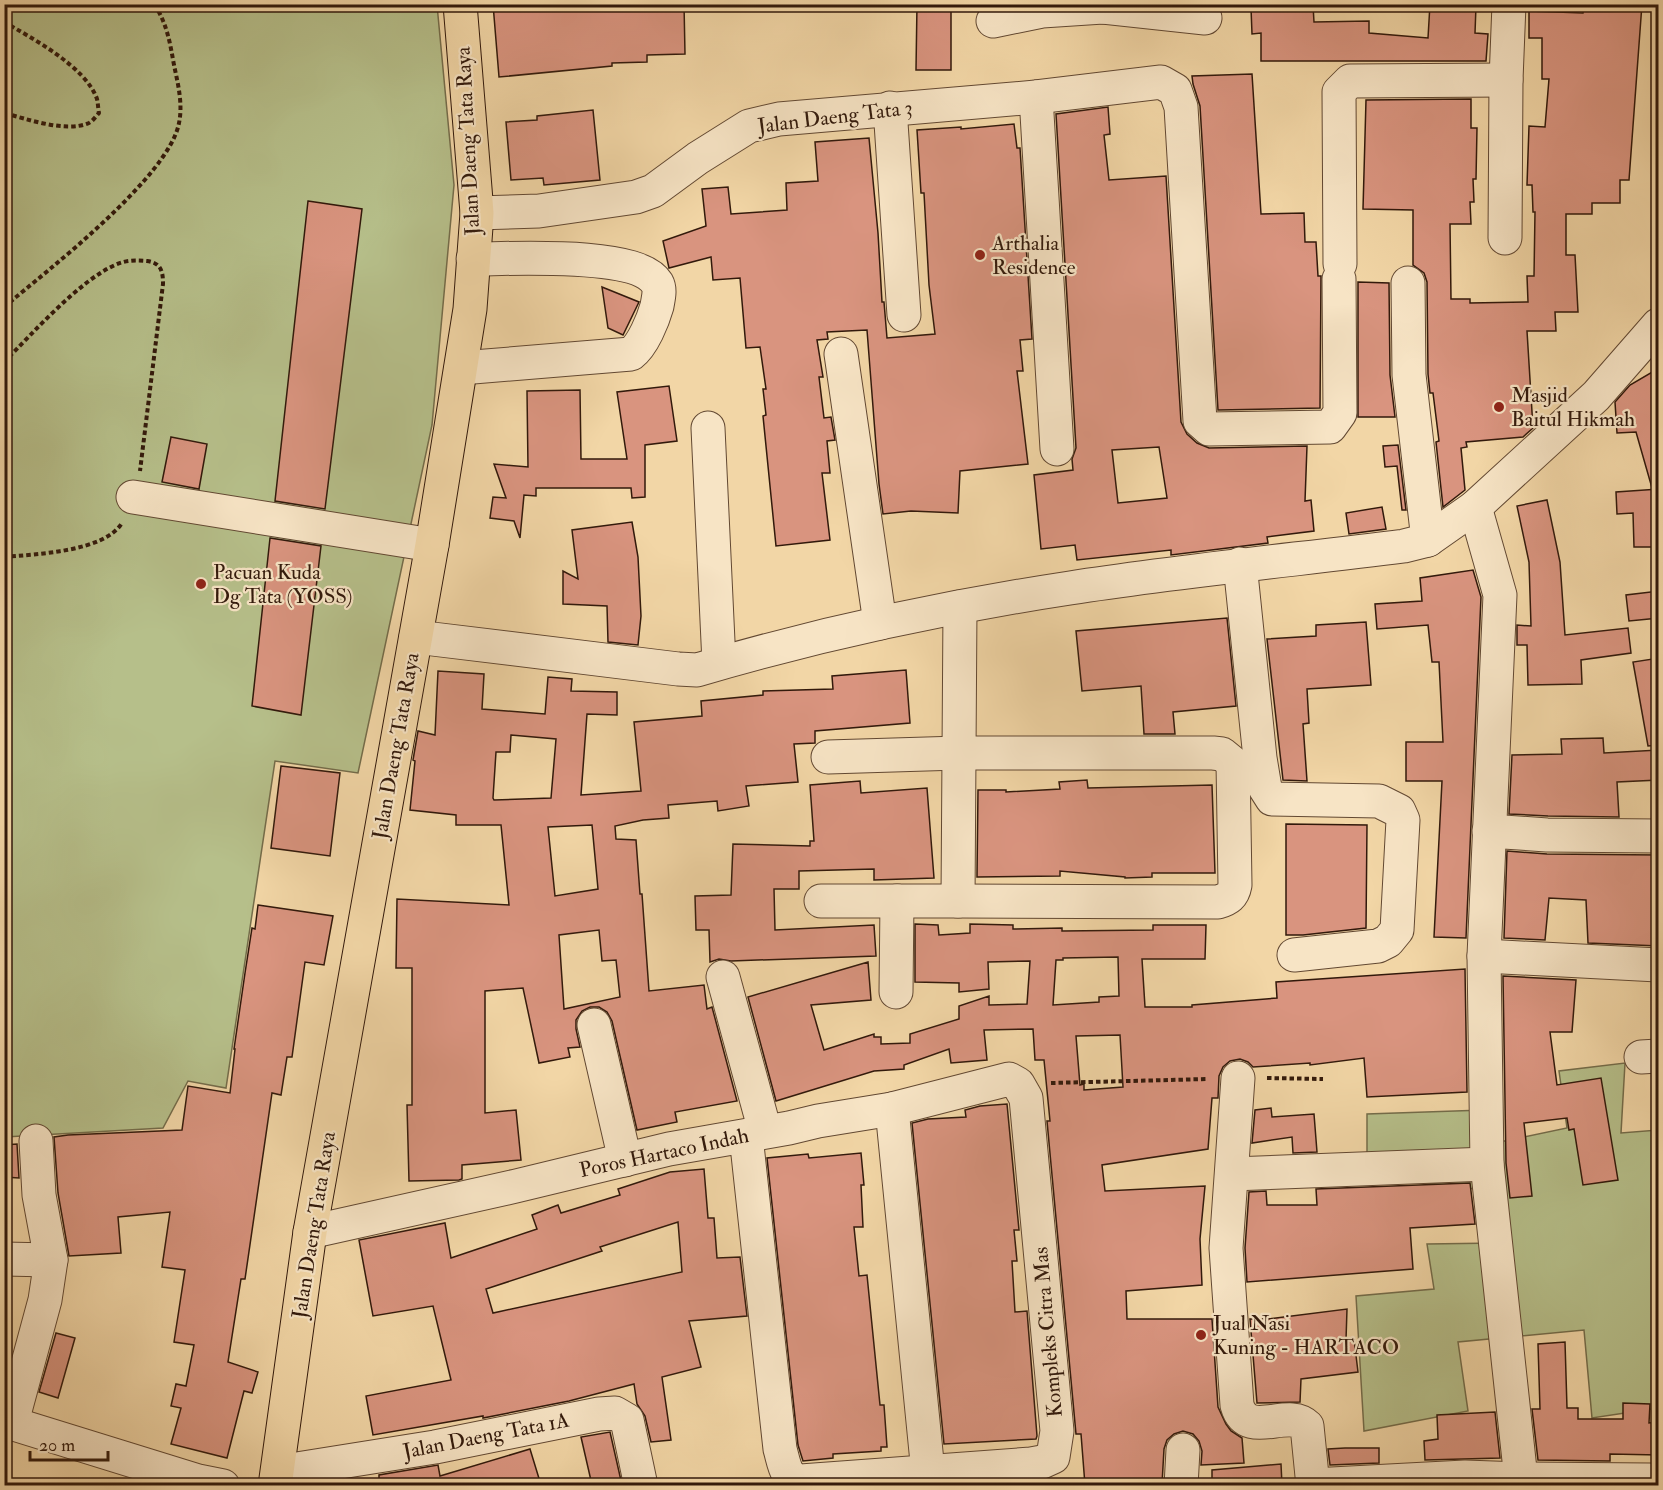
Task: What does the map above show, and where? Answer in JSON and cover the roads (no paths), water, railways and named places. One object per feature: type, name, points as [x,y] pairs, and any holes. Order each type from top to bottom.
[{"type":"main road","name":"Jalan Daeng Tata Raya","points":[[277,1479],[310,1232],[432,545],[470,309],[477,213],[460,4]]},
{"type":"street","points":[[1505,238],[1509,4]]},
{"type":"street","points":[[993,21],[1042,11],[1103,6],[1205,18]]},
{"type":"street","name":"Jalan Daeng Tata 3","points":[[477,213],[538,211],[636,197],[653,191],[707,152],[749,126],[779,119],[1036,97],[1161,82],[1175,90],[1181,107],[1200,421],[1209,429],[1330,427],[1340,413],[1339,92],[1350,81],[1506,80]]},
{"type":"street","points":[[1036,97],[1057,449]]},
{"type":"street","points":[[890,108],[904,315]]},
{"type":"street","points":[[461,368],[631,354],[637,349],[656,310],[659,294],[657,284],[644,271],[626,266],[581,259],[473,259]]},
{"type":"street","points":[[1408,283],[1409,375],[1428,540]]},
{"type":"street","points":[[416,637],[697,670],[880,623],[960,607],[1069,588],[1240,564],[1404,546],[1428,540],[1475,507],[1596,396],[1659,325]]},
{"type":"street","points":[[841,354],[880,623]]},
{"type":"street","points":[[708,428],[719,663]]},
{"type":"street","points":[[133,497],[432,545]]},
{"type":"street","points":[[1475,507],[1500,595],[1484,956],[1488,1164],[1521,1479]]},
{"type":"street","points":[[1240,564],[1260,758],[1266,793],[1272,799],[1379,801],[1399,811],[1403,820],[1397,930],[1394,936],[1378,946],[1294,955]]},
{"type":"street","points":[[958,901],[960,607]]},
{"type":"street","points":[[821,900],[1218,902],[1230,897],[1235,885],[1234,766],[1229,758],[1222,754],[959,753],[828,757]]},
{"type":"street","points":[[1489,831],[1547,835],[1659,836]]},
{"type":"street","points":[[896,992],[897,901]]},
{"type":"street","points":[[1484,956],[1659,965]]},
{"type":"street","points":[[723,976],[756,1134]]},
{"type":"street","points":[[594,1025],[625,1160]]},
{"type":"street","points":[[1238,1078],[1226,1248],[1237,1405],[1242,1416],[1254,1422],[1303,1422],[1307,1426],[1313,1485],[1465,1477],[1650,1480]]},
{"type":"street","name":"Poros Hartaco Indah","points":[[310,1232],[625,1160],[892,1109],[1001,1080],[1009,1079],[1018,1084]]},
{"type":"street","name":"Kompleks Citra Mas","points":[[756,1134],[780,1449],[788,1475],[801,1481],[1031,1464],[1053,1457],[1057,1431],[1026,1098],[1018,1084]]},
{"type":"street","points":[[892,1109],[928,1472]]},
{"type":"street","points":[[36,1141],[39,1195],[51,1260],[45,1300],[8,1422],[198,1481],[223,1485]]},
{"type":"street","points":[[1232,1174],[1488,1164]]},
{"type":"street","points":[[4,1259],[51,1260]]},
{"type":"street","name":"Jalan Daeng Tata 1A","points":[[277,1479],[578,1417],[615,1413],[627,1420],[641,1485]]},
{"type":"street","points":[[1181,1485],[1182,1450]]},
{"type":"place","name":"Arthalia Residence","points":[[980,255]]},
{"type":"place","name":"Masjid Baitul Hikmah","points":[[1499,407]]},
{"type":"place","name":"Pacuan Kuda Dg Tata (YOSS)","points":[[201,584]]},
{"type":"place","name":"Jual Nasi Kuning - HARTACO","points":[[1201,1335]]}]
